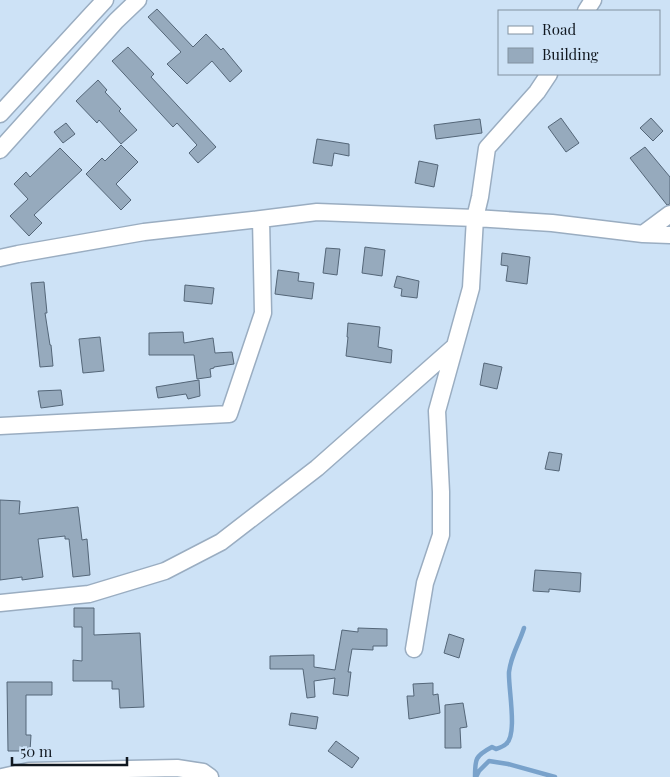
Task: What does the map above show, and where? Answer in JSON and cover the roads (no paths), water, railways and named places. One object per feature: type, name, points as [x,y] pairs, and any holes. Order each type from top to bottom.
[{"type":"street","points":[[1,109],[106,0]]},
{"type":"street","points":[[0,150],[116,21],[138,0]]},
{"type":"street","points":[[414,649],[425,583],[440,535],[437,411],[471,288],[475,218],[487,148],[538,92],[548,75]]},
{"type":"street","points":[[0,258],[144,232],[317,212],[552,223],[642,234],[670,235]]},
{"type":"street","points":[[642,234],[670,214]]},
{"type":"street","points":[[0,426],[229,414],[263,313],[260,219]]},
{"type":"street","points":[[0,603],[89,594],[165,572],[221,542],[317,468],[456,345]]},
{"type":"street","points":[[2,777],[29,771],[177,768],[203,772],[210,777]]},
{"type":"waterway","points":[[475,777],[475,766],[479,756],[492,747],[496,749],[503,746],[510,739],[512,721],[509,672],[513,655],[524,628]]},
{"type":"waterway","points":[[476,777],[489,761],[508,764],[555,777]]}]
